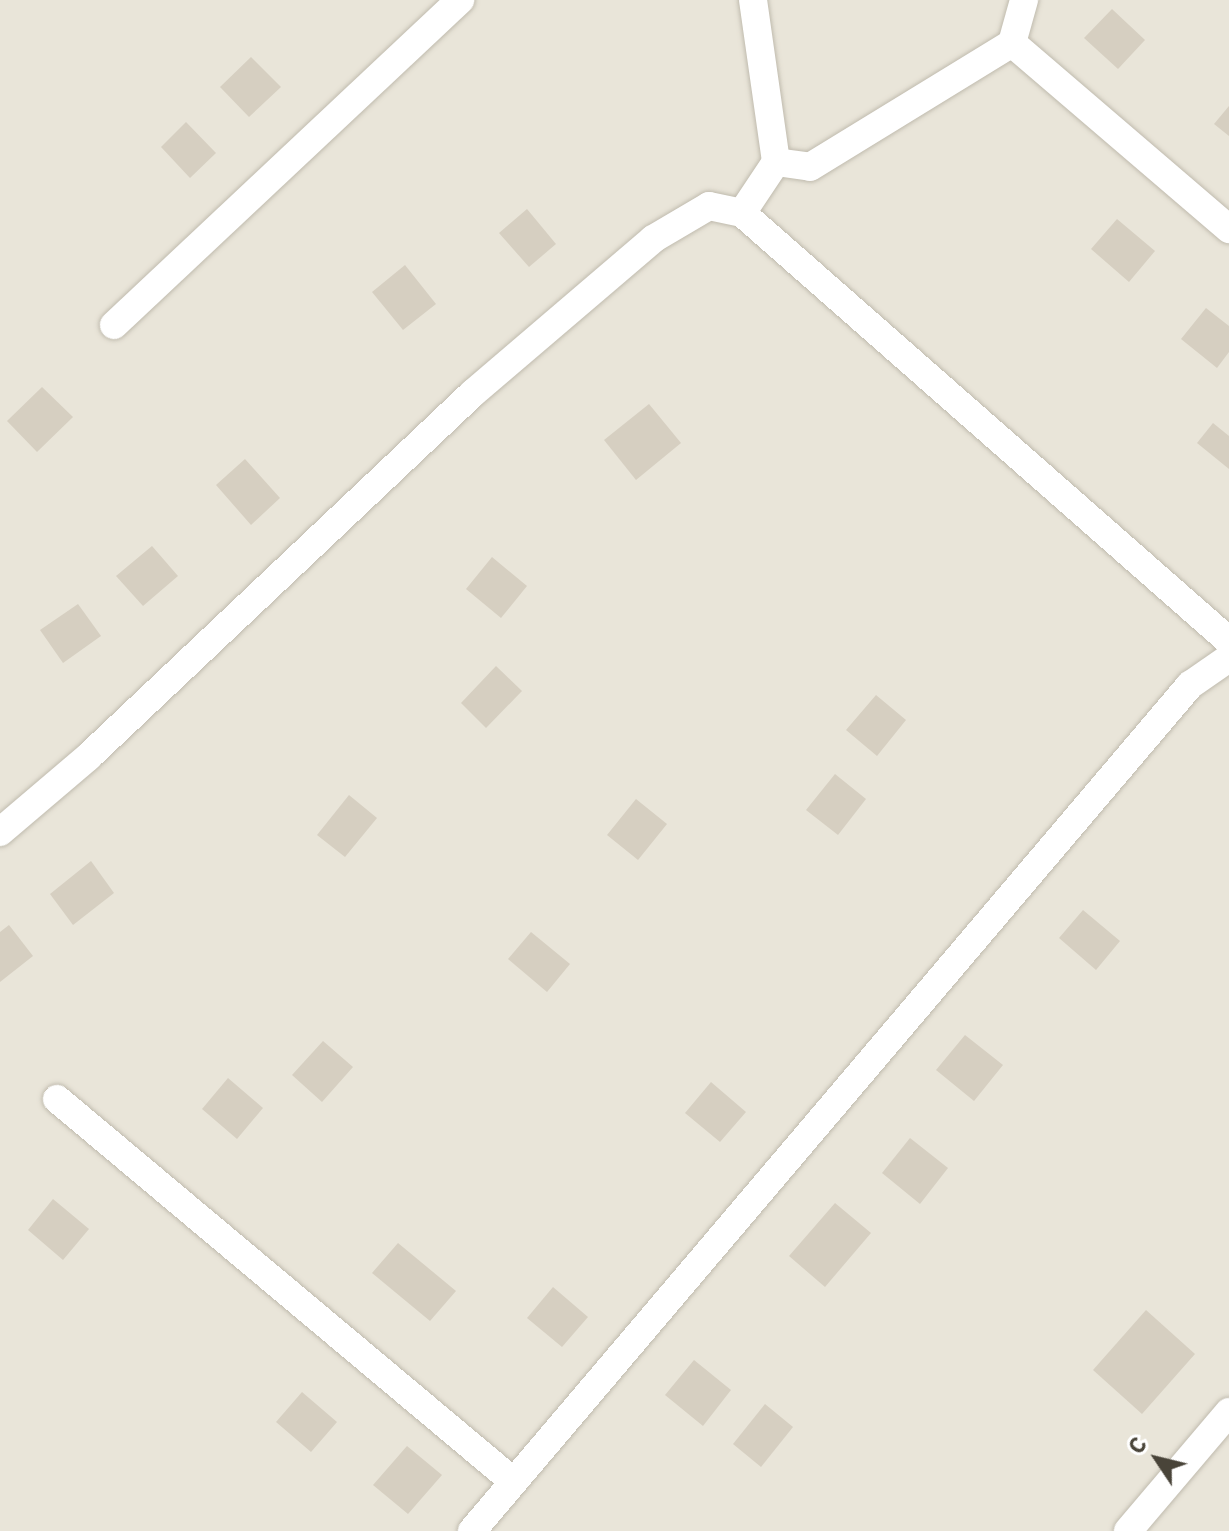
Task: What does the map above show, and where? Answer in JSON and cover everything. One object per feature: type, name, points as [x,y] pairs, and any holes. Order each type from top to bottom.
[{"type":"street","points":[[114,325],[460,0]]},
{"type":"street","points":[[742,213],[776,162],[753,0]]},
{"type":"street","points":[[776,162],[810,167],[1012,43],[1024,0]]},
{"type":"street","points":[[1012,43],[1229,229]]},
{"type":"street","points":[[0,832],[88,757],[473,393],[653,239],[709,206],[742,213],[1229,641]]},
{"type":"street","points":[[472,1531],[1190,685],[1229,658]]},
{"type":"street","points":[[57,1099],[514,1482]]},
{"type":"street","points":[[1128,1531],[1229,1412]]},
{"type":"shaded area","points":[[0,0],[1229,0],[1229,1531],[0,1531]]},
{"type":"building","points":[[1112,9],[1145,40],[1118,69],[1084,38]]},
{"type":"building","points":[[251,57],[281,87],[249,117],[220,87]]},
{"type":"building","points":[[1229,106],[1229,136],[1214,124]]},
{"type":"building","points":[[186,122],[216,153],[190,178],[161,147]]},
{"type":"building","points":[[527,209],[556,244],[529,267],[499,233]]},
{"type":"building","points":[[1117,219],[1155,251],[1129,282],[1091,249]]},
{"type":"building","points":[[405,265],[436,304],[403,330],[372,292]]},
{"type":"building","points":[[1206,308],[1229,326],[1229,352],[1217,368],[1181,339]]},
{"type":"building","points":[[42,387],[73,417],[37,452],[7,421]]},
{"type":"building","points":[[649,404],[681,443],[636,480],[604,440]]},
{"type":"building","points":[[1213,423],[1229,436],[1229,469],[1197,443]]},
{"type":"building","points":[[245,459],[280,498],[251,525],[216,485]]},
{"type":"building","points":[[152,546],[178,576],[143,606],[116,576]]},
{"type":"building","points":[[492,557],[527,586],[501,618],[466,589]]},
{"type":"building","points":[[78,604],[101,636],[63,663],[40,630]]},
{"type":"building","points":[[496,666],[522,691],[486,728],[461,703]]},
{"type":"building","points":[[876,695],[906,720],[877,756],[846,730]]},
{"type":"building","points":[[835,774],[866,799],[838,835],[806,810]]},
{"type":"building","points":[[349,795],[377,818],[345,857],[317,835]]},
{"type":"building","points":[[636,799],[667,824],[638,860],[607,835]]},
{"type":"building","points":[[91,861],[114,893],[73,925],[50,894]]},
{"type":"building","points":[[1083,910],[1120,941],[1096,970],[1059,938]]},
{"type":"building","points":[[9,925],[33,956],[0,982],[0,932]]},
{"type":"building","points":[[531,932],[570,964],[547,992],[508,959]]},
{"type":"building","points":[[965,1035],[1003,1065],[974,1101],[936,1070]]},
{"type":"building","points":[[323,1041],[353,1067],[322,1102],[292,1075]]},
{"type":"building","points":[[228,1078],[263,1108],[237,1139],[202,1109]]},
{"type":"building","points":[[711,1082],[746,1112],[720,1142],[685,1113]]},
{"type":"building","points":[[910,1138],[948,1168],[920,1204],[882,1173]]},
{"type":"building","points":[[53,1199],[89,1229],[63,1260],[28,1230]]},
{"type":"building","points":[[835,1203],[871,1233],[825,1287],[789,1256]]},
{"type":"building","points":[[398,1243],[456,1291],[430,1321],[372,1273]]},
{"type":"building","points":[[553,1287],[588,1317],[562,1347],[527,1318]]},
{"type":"building","points":[[1146,1310],[1195,1354],[1142,1414],[1093,1370]]},
{"type":"building","points":[[694,1360],[731,1390],[703,1426],[665,1395]]},
{"type":"building","points":[[302,1392],[337,1422],[311,1452],[276,1422]]},
{"type":"building","points":[[765,1404],[793,1427],[761,1467],[733,1444]]},
{"type":"building","points":[[407,1446],[442,1475],[408,1514],[373,1485]]}]
